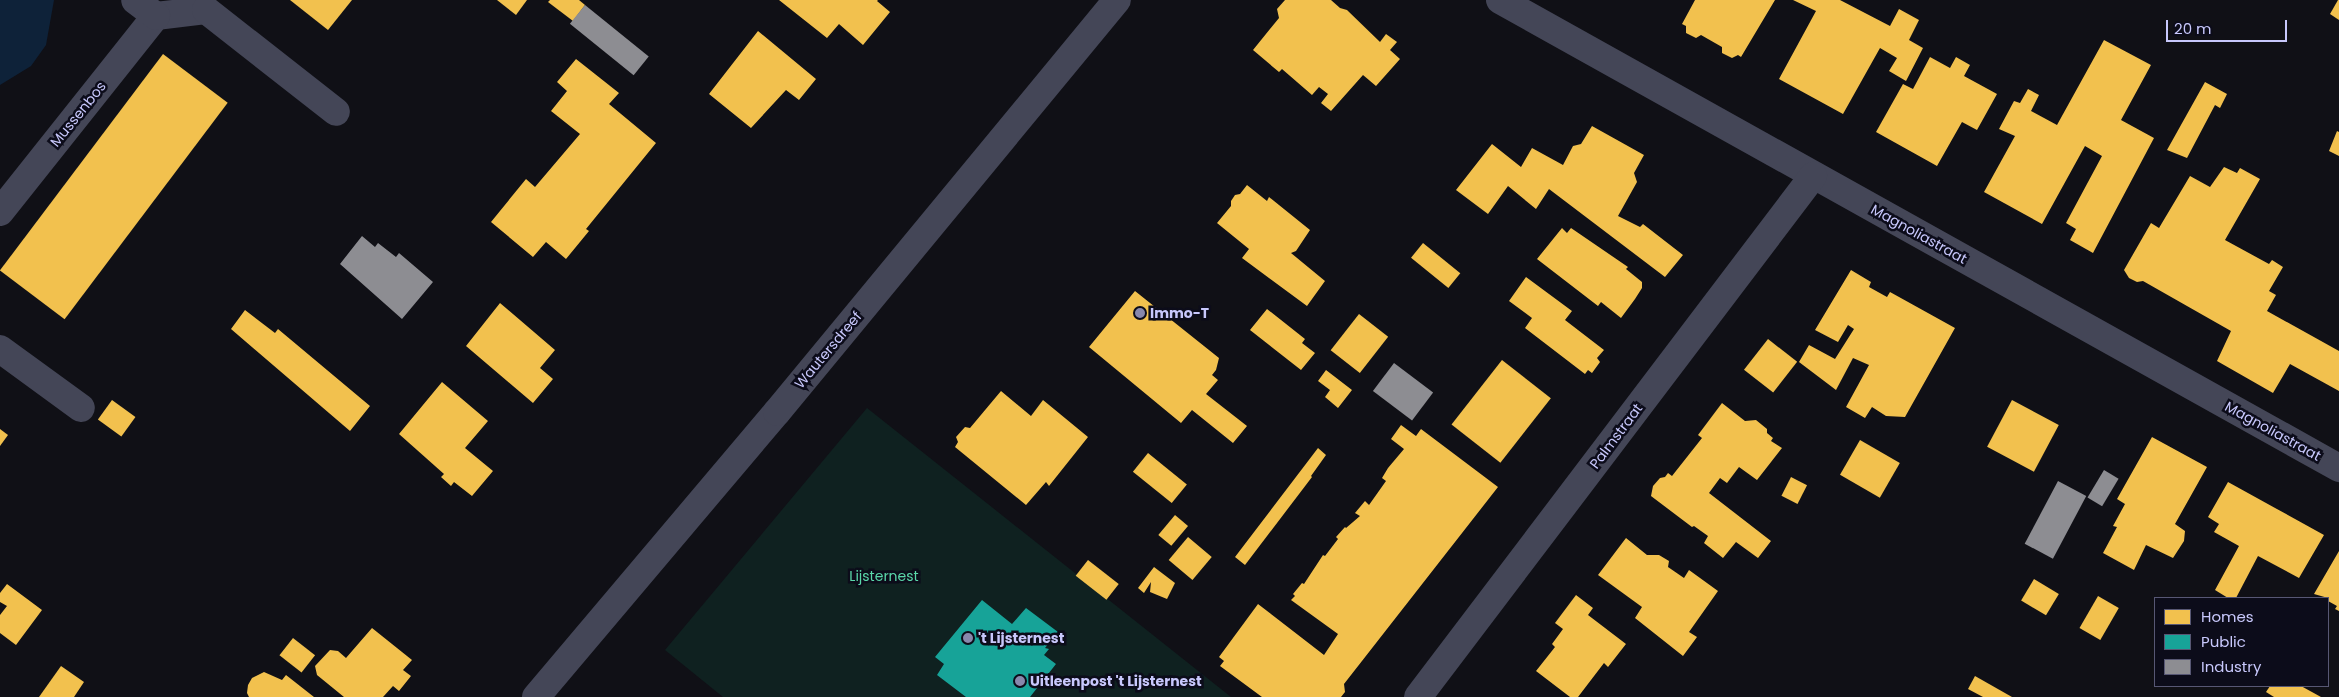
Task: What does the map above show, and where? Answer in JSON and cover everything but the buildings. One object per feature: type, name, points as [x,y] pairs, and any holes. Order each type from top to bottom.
[{"type":"street","points":[[135,0],[156,16],[206,10],[336,112]]},
{"type":"street","name":"Wautersdreef","points":[[536,697],[777,412],[1118,0]]},
{"type":"street","name":"Magnoliastraat","points":[[1500,0],[2339,468]]},
{"type":"street","name":"Mussenbos","points":[[0,212],[156,16]]},
{"type":"street","name":"Palmstraat","points":[[1418,697],[1813,176]]},
{"type":"street","points":[[0,349],[81,408]]},
{"type":"green space","name":"Lijsternest","points":[[867,408],[1231,697],[723,697],[665,650]]},
{"type":"water","points":[[0,0],[54,0],[46,45],[31,66],[0,85]]},
{"type":"place","name":"Immo-T","points":[[1140,313]]},
{"type":"place","name":"'t Lijsternest","points":[[968,638]]},
{"type":"place","name":"Uitleenpost 't Lijsternest","points":[[1020,681]]}]
